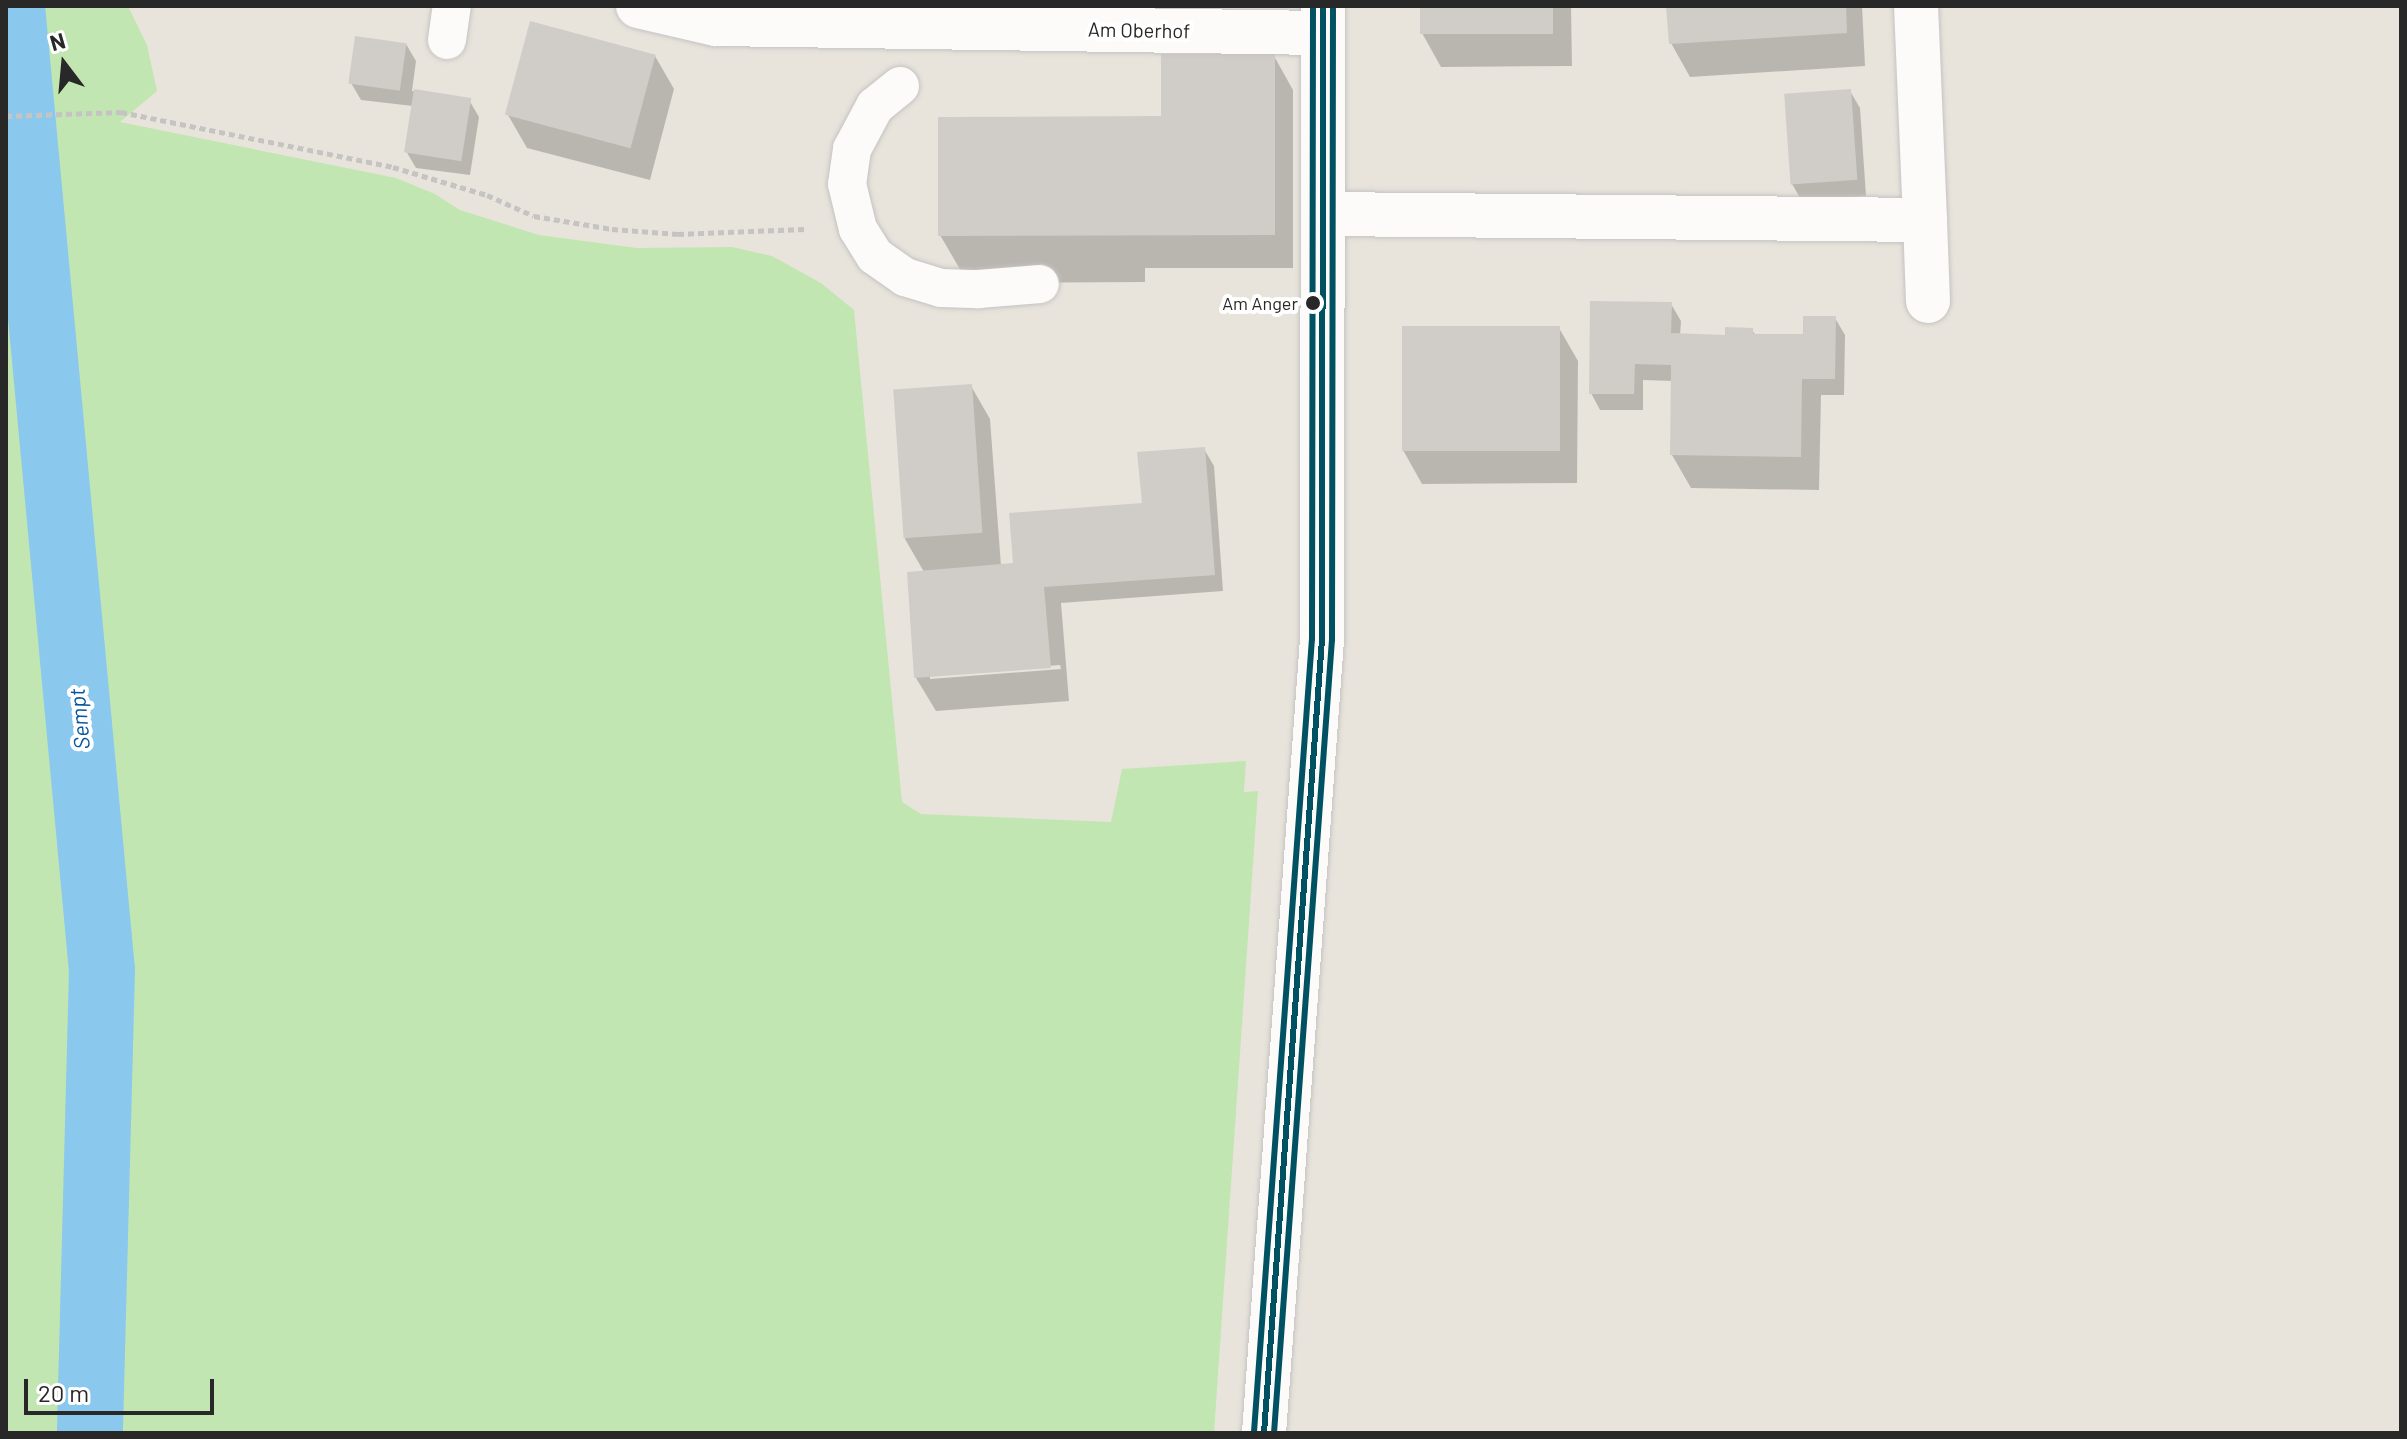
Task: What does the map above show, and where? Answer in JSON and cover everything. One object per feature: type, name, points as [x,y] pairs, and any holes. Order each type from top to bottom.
[{"type":"street","name":"Am Oberhof","points":[[638,6],[716,24],[955,17],[1323,19]]},
{"type":"street","points":[[1916,6],[1928,301]]},
{"type":"street","points":[[1264,1433],[1322,639],[1323,19]]},
{"type":"street","points":[[1324,214],[1925,220]]},
{"type":"lane","points":[[900,86],[875,106],[852,149],[847,184],[858,229],[875,256],[905,277],[941,288],[979,289],[1040,284]]},
{"type":"path","points":[[6,116],[69,111],[121,112],[393,167],[487,195],[534,216],[612,229],[678,234],[858,229]]},
{"type":"green space","points":[[6,6],[128,6],[147,45],[157,91],[120,122],[396,178],[435,194],[460,210],[539,235],[637,248],[732,247],[772,256],[821,283],[854,310],[902,802],[921,814],[1111,822],[1122,769],[1246,761],[1244,792],[1258,791],[1214,1433],[6,1433]]},
{"type":"building","points":[[1420,6],[1553,6],[1553,34],[1420,34]]},
{"type":"building","points":[[1666,6],[1846,6],[1847,33],[1669,44]]},
{"type":"building","points":[[530,21],[656,55],[630,148],[505,115]]},
{"type":"building","points":[[355,36],[406,43],[400,91],[348,84]]},
{"type":"building","points":[[1161,54],[1275,54],[1275,235],[938,236],[938,117],[1161,116]]},
{"type":"building","points":[[414,89],[471,98],[461,161],[404,152]]},
{"type":"building","points":[[1851,89],[1857,180],[1791,184],[1784,94]]},
{"type":"building","points":[[1590,301],[1672,302],[1671,333],[1725,335],[1725,327],[1753,328],[1753,334],[1803,334],[1803,316],[1836,316],[1835,379],[1802,379],[1801,457],[1670,455],[1671,365],[1635,364],[1634,394],[1589,394]]},
{"type":"building","points":[[1402,326],[1560,326],[1560,451],[1402,451]]},
{"type":"building","points":[[972,384],[982,533],[904,538],[893,390]]},
{"type":"building","points":[[1205,447],[1215,575],[1044,587],[1051,668],[914,678],[907,572],[1013,563],[1009,513],[1142,503],[1137,452]]},
{"type":"waterway","name":"Sempt","points":[[12,6],[102,970],[90,1433]]},
{"type":"transit line","points":[[1254,1432],[1312,639],[1313,6]]},
{"type":"transit line","points":[[1264,1433],[1322,639],[1323,6]]},
{"type":"transit line","points":[[1274,1433],[1332,640],[1333,6]]},
{"type":"place","name":"Am Anger","points":[[1313,303]]}]
